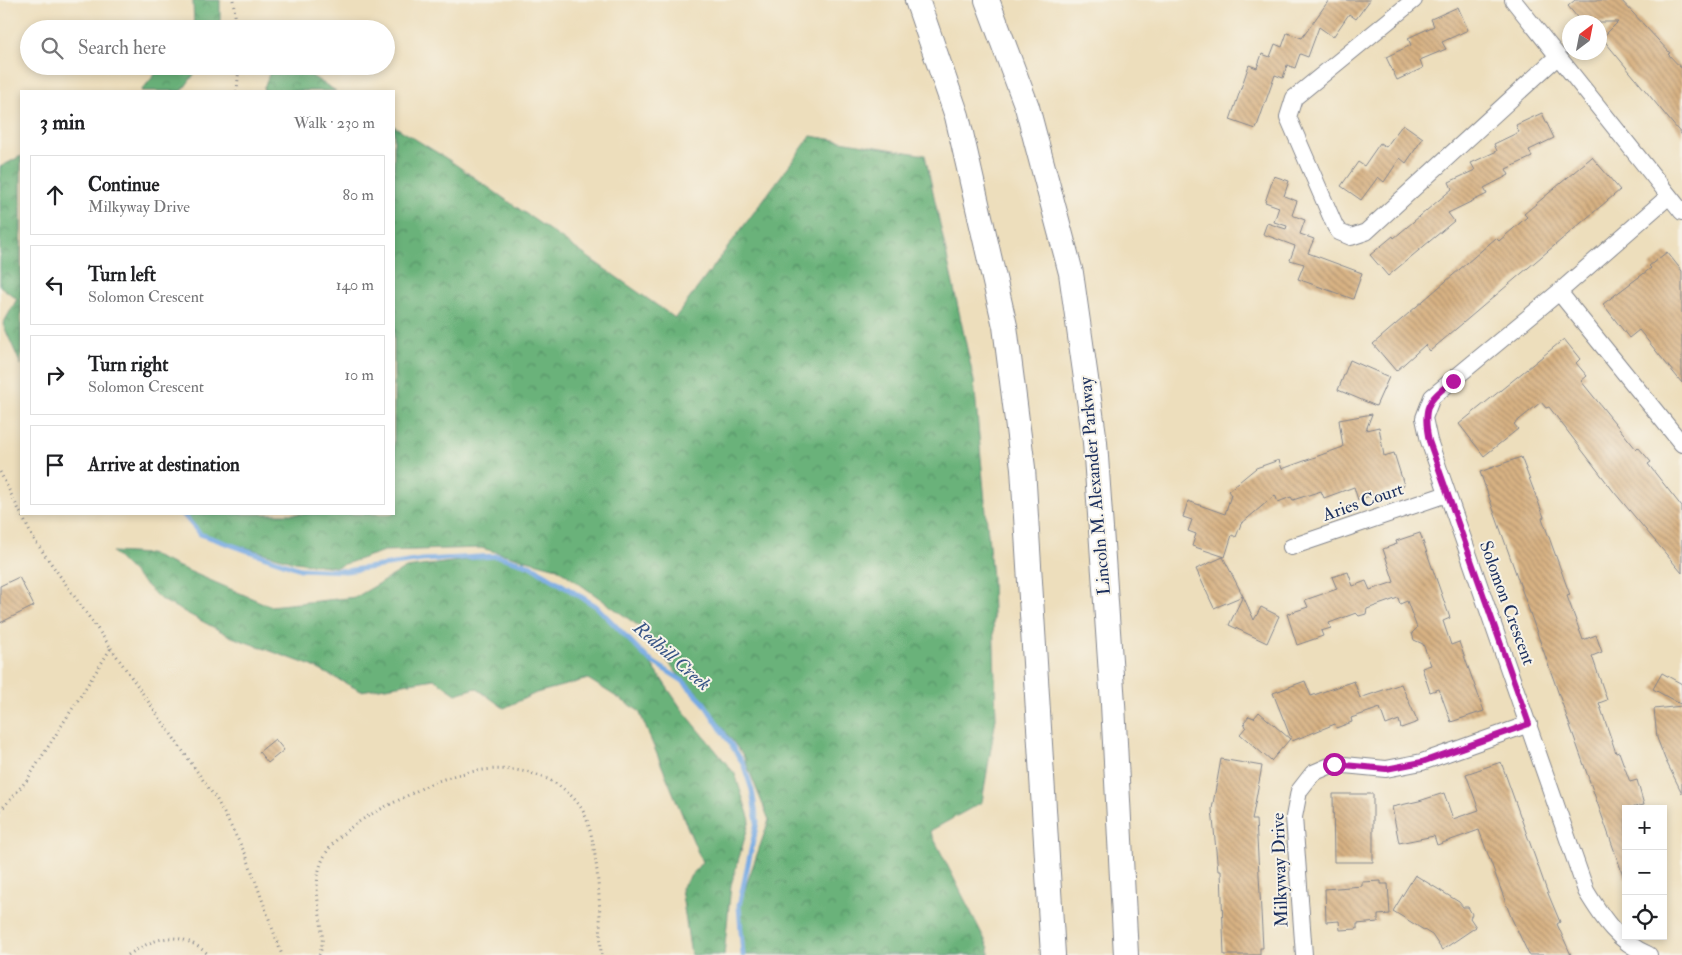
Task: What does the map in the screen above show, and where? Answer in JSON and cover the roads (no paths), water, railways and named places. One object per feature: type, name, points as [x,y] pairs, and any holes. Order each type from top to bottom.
[{"type":"highway","points":[[917,0],[957,116],[1005,326],[1023,468],[1053,955]]},
{"type":"highway","name":"Lincoln M. Alexander Parkway","points":[[987,0],[1027,107],[1072,282],[1095,442],[1113,704],[1126,955]]},
{"type":"street","points":[[1414,0],[1294,98],[1288,117],[1334,226],[1340,232],[1351,236],[1366,232],[1558,56]]},
{"type":"street","points":[[1512,0],[1682,212]]},
{"type":"street","name":"Solomon Crescent","points":[[1649,955],[1636,950],[1606,924],[1586,892],[1529,724],[1447,494],[1429,441],[1424,418],[1432,397],[1559,292],[1668,196]]},
{"type":"street","points":[[1559,292],[1682,444]]},
{"type":"street","name":"Aries Court","points":[[1290,547],[1447,494]]},
{"type":"street","name":"Milkyway Drive","points":[[1304,955],[1294,816],[1299,791],[1313,772],[1334,764],[1386,769],[1422,762],[1529,724]]},
{"type":"waterway","name":"Redhill Creek","points":[[184,515],[200,534],[300,569],[346,571],[422,560],[498,556],[531,566],[596,606],[648,659],[683,681],[704,703],[743,763],[752,790],[757,822],[739,906],[743,955]]}]
